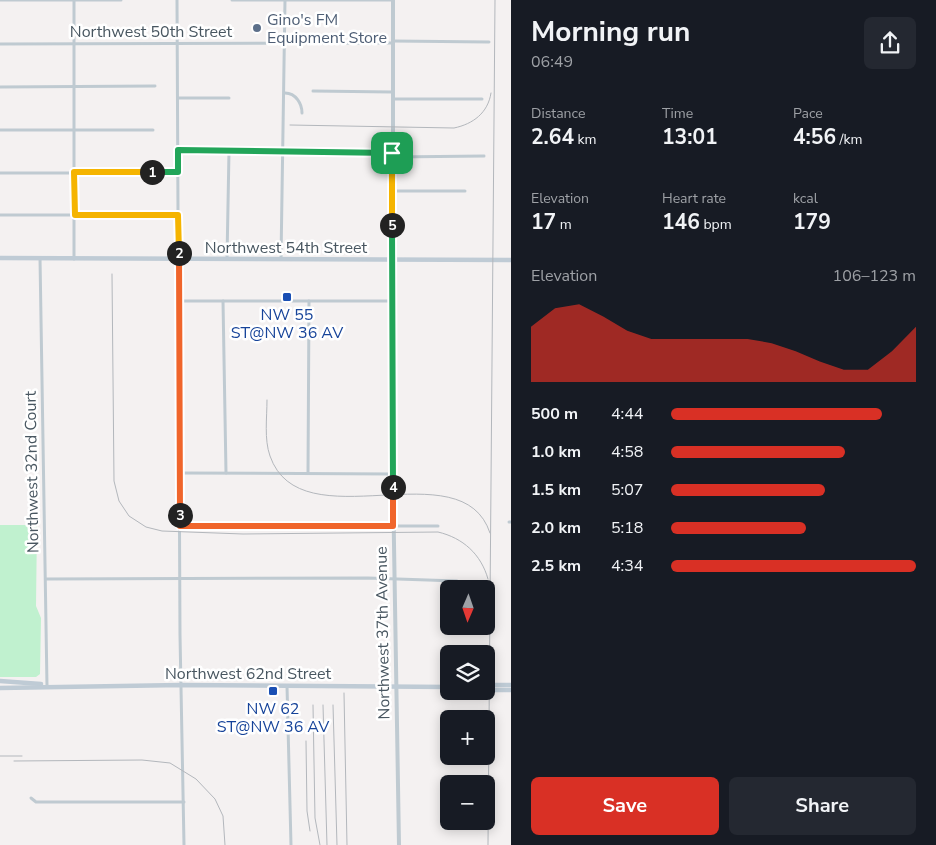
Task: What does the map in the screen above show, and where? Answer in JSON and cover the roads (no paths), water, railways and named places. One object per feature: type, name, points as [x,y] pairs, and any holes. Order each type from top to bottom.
[{"type":"main road","name":"Northwest 54th Street","points":[[0,258],[511,260]]},
{"type":"main road","name":"Northwest 62nd Street","points":[[0,681],[20,681],[47,686]]},
{"type":"main road","name":"Northwest 62nd Street","points":[[0,688],[181,685],[440,687]]},
{"type":"main road","points":[[495,686],[511,685]]},
{"type":"main road","points":[[495,688],[511,690]]},
{"type":"street","points":[[0,0],[121,0]]},
{"type":"street","points":[[74,0],[74,259]]},
{"type":"street","points":[[177,0],[179,579],[184,845]]},
{"type":"street","points":[[232,0],[393,0]]},
{"type":"street","points":[[281,259],[285,0]]},
{"type":"street","name":"Northwest 37th Avenue","points":[[393,0],[392,474],[394,687],[399,845]]},
{"type":"street","name":"Northwest 50th Street","points":[[0,44],[489,42]]},
{"type":"street","points":[[0,87],[155,86]]},
{"type":"street","points":[[313,91],[392,92]]},
{"type":"street","points":[[285,93],[292,93],[296,96],[302,114]]},
{"type":"street","points":[[178,98],[229,98]]},
{"type":"street","points":[[392,99],[482,99]]},
{"type":"street","points":[[0,130],[153,130]]},
{"type":"street","points":[[178,150],[484,156]]},
{"type":"street","points":[[227,259],[228,151]]},
{"type":"street","points":[[0,173],[178,172]]},
{"type":"street","points":[[392,192],[465,191]]},
{"type":"street","points":[[0,215],[178,215]]},
{"type":"street","name":"Northwest 32nd Court","points":[[40,258],[42,502],[46,579],[47,686]]},
{"type":"street","points":[[179,301],[392,302]]},
{"type":"street","points":[[308,473],[310,301]]},
{"type":"street","points":[[223,302],[226,473]]},
{"type":"street","points":[[180,473],[392,474]]},
{"type":"street","points":[[180,526],[438,526]]},
{"type":"street","points":[[46,579],[368,578],[394,581],[440,581]]},
{"type":"street","points":[[287,686],[291,845]]},
{"type":"street","points":[[31,798],[36,802],[184,802]]},
{"type":"railway","points":[[488,845],[495,0]]},
{"type":"railway","points":[[290,125],[454,128],[467,124],[483,112],[491,93]]},
{"type":"railway","points":[[112,274],[114,481],[119,501],[129,516],[146,527],[162,531],[243,534],[438,532],[455,538],[470,548],[481,562],[488,579]]},
{"type":"railway","points":[[267,400],[266,436],[268,449],[270,456],[287,481],[314,493],[346,496],[416,494],[448,497],[474,509],[490,533]]},
{"type":"railway","points":[[344,693],[347,845]]},
{"type":"railway","points":[[313,705],[315,818],[320,845]]},
{"type":"railway","points":[[323,705],[327,845]]},
{"type":"railway","points":[[333,705],[337,845]]},
{"type":"railway","points":[[306,741],[307,811],[310,831]]},
{"type":"railway","points":[[0,756],[22,756]]},
{"type":"railway","points":[[14,761],[142,760],[170,763],[196,779],[215,799],[223,816],[225,845]]},
{"type":"place","name":"Gino's FM Equipment Store","points":[[257,28]]},
{"type":"place","name":"NW 55 ST@NW 36 AV","points":[[287,297]]},
{"type":"place","name":"NW 62 ST@NW 36 AV","points":[[273,691]]}]
